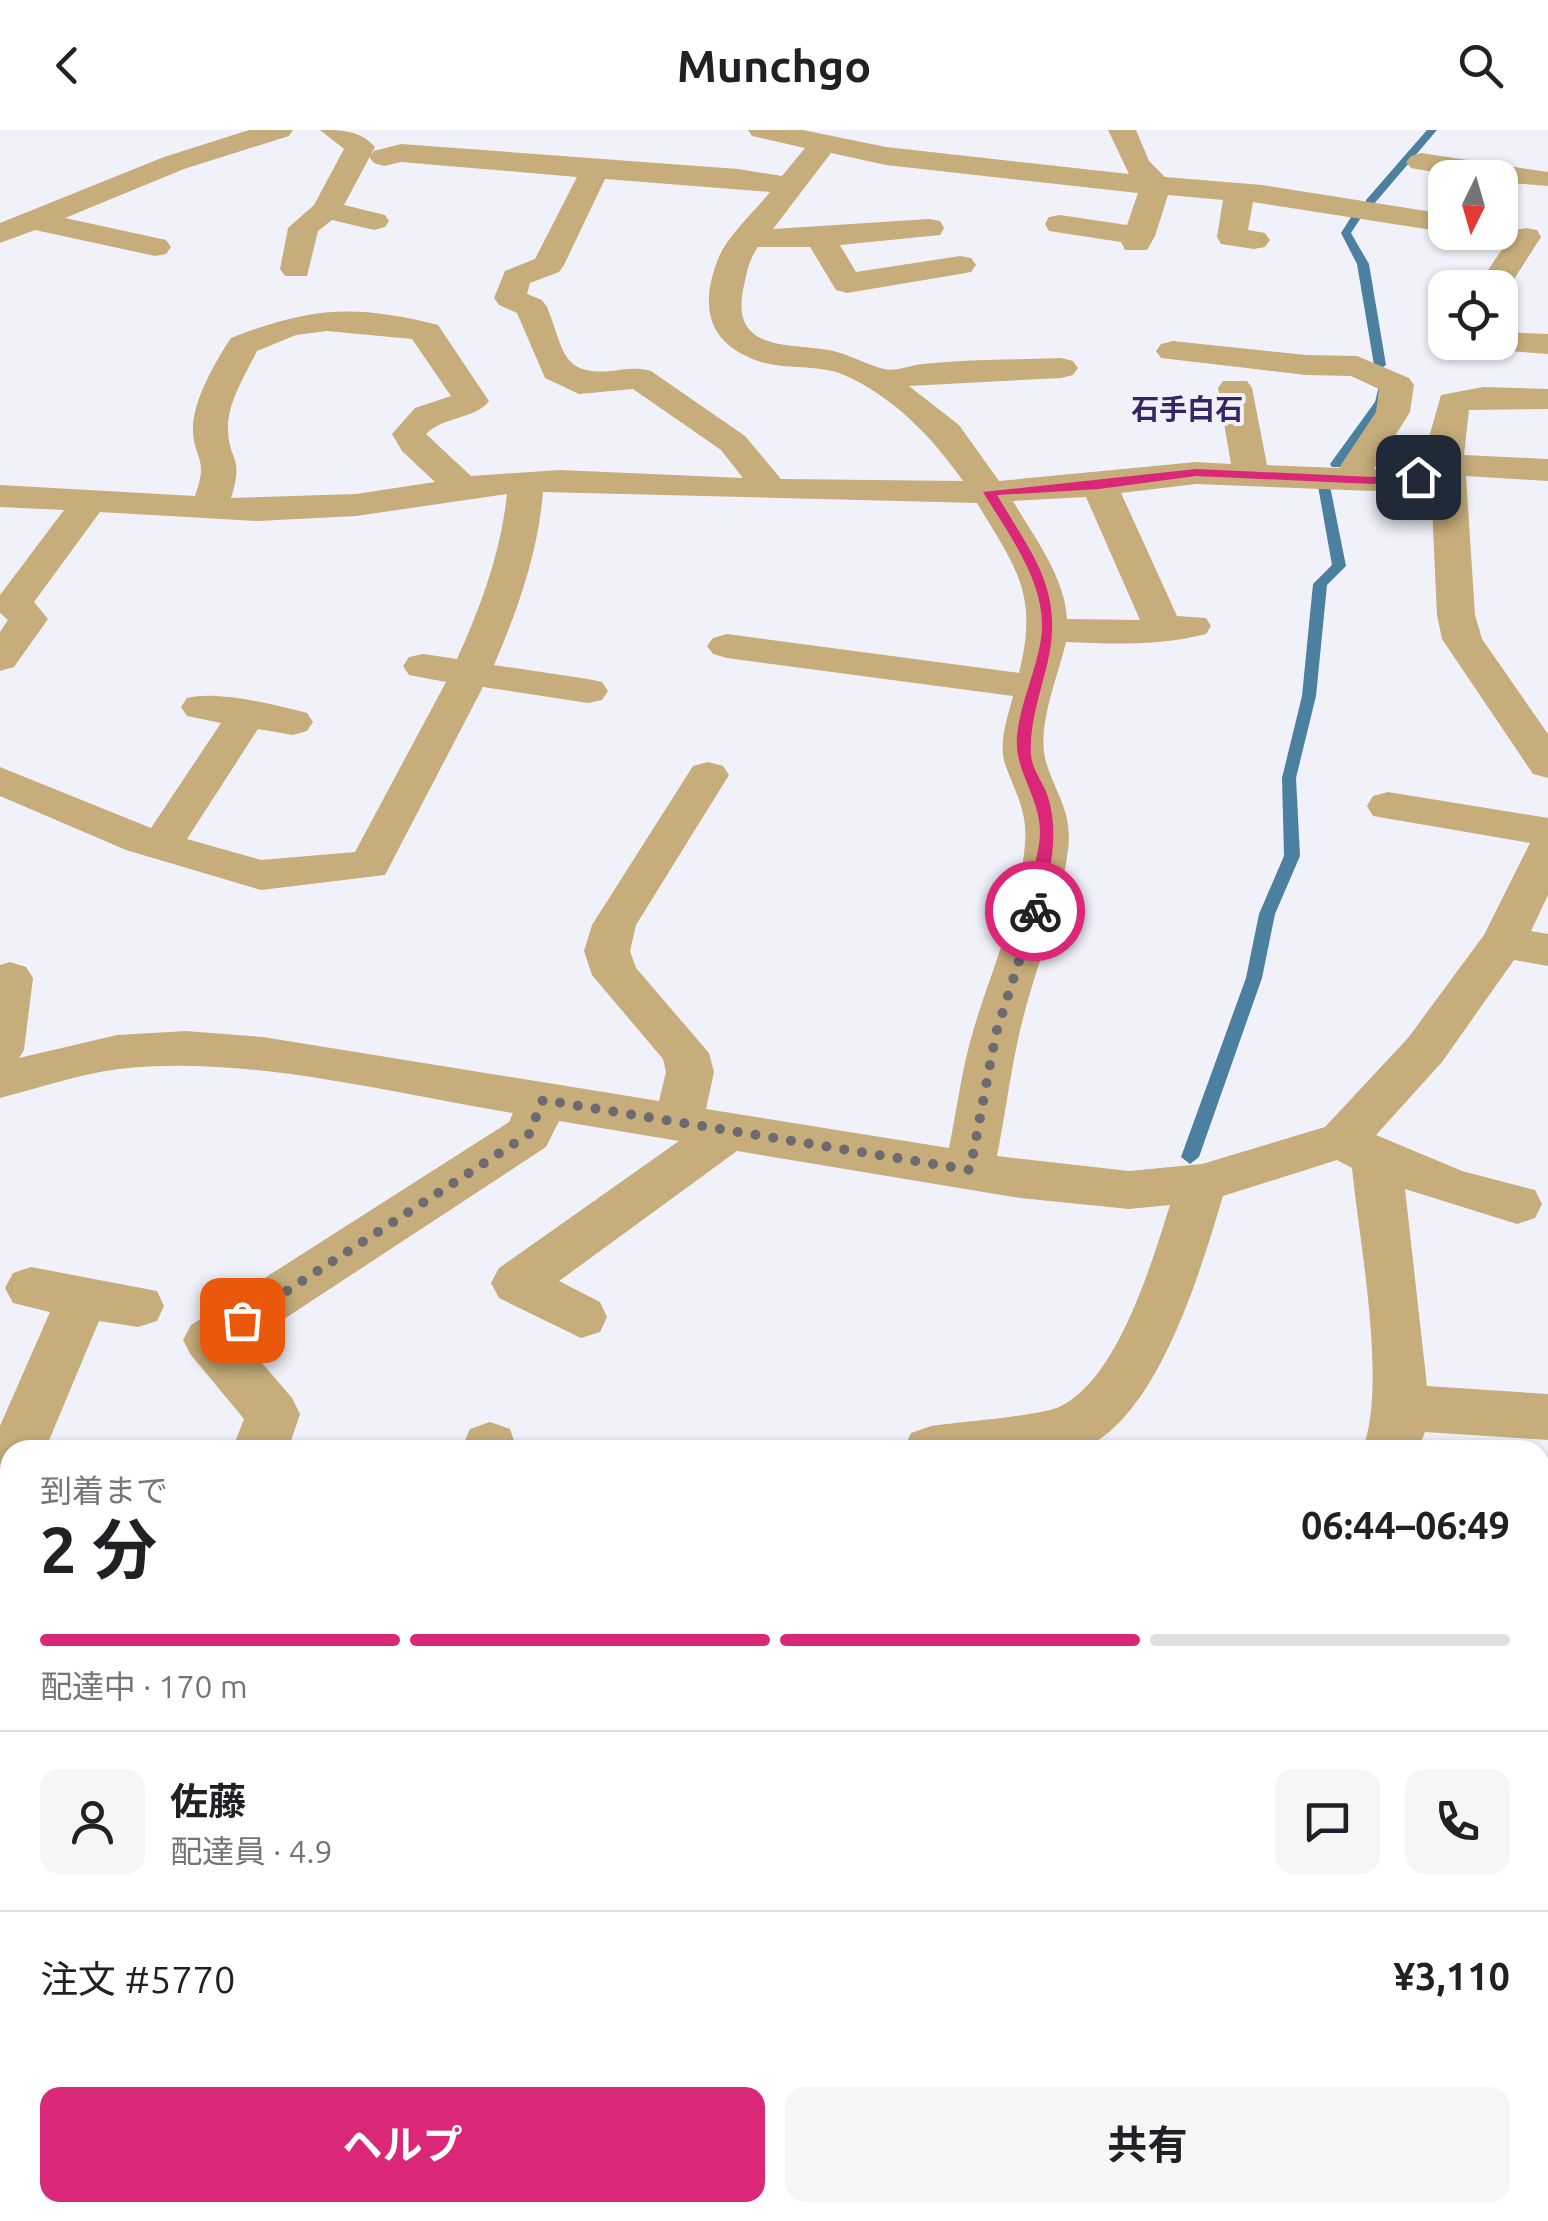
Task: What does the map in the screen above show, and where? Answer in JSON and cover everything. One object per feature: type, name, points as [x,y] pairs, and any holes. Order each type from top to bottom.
[{"type":"street","points":[[0,234],[174,162],[278,130]]},
{"type":"street","points":[[334,130],[413,181]]},
{"type":"street","points":[[762,130],[823,144],[1066,178],[1239,192],[1428,220]]},
{"type":"street","points":[[1122,130],[1136,164],[1156,185]]},
{"type":"street","points":[[823,144],[734,258],[723,312],[732,330],[752,347],[774,355],[828,360],[854,367],[882,381],[947,432],[1025,552],[1047,601],[1048,630],[1024,734],[1024,761],[1040,792],[1047,819],[1047,846],[1036,907],[996,1033],[970,1170]]},
{"type":"street","points":[[1380,211],[1432,151],[1539,179]]},
{"type":"street","points":[[372,152],[738,178],[792,186]]},
{"type":"street","points":[[296,269],[303,228],[326,210],[372,152]]},
{"type":"street","points":[[594,170],[548,265],[516,278],[510,298],[531,306],[556,371],[580,384],[639,378],[732,443],[770,490]]},
{"type":"street","points":[[1060,224],[1138,240],[1156,185]]},
{"type":"street","points":[[1239,192],[1232,237],[1254,240]]},
{"type":"street","points":[[326,210],[374,221]]},
{"type":"street","points":[[34,220],[155,247]]},
{"type":"street","points":[[753,238],[820,238],[929,228]]},
{"type":"street","points":[[1504,270],[1525,237]]},
{"type":"street","points":[[820,238],[847,283],[960,266]]},
{"type":"street","points":[[209,508],[222,470],[210,430],[213,408],[243,344],[290,325],[330,320],[386,322],[426,332],[433,348],[472,401],[429,414],[414,424],[409,434],[414,444],[464,488]]},
{"type":"street","points":[[1307,333],[1397,385],[1393,412],[1350,479]]},
{"type":"street","points":[[1539,344],[1548,380]]},
{"type":"street","points":[[1172,350],[1371,372]]},
{"type":"street","points":[[882,381],[920,374],[1061,368]]},
{"type":"street","points":[[1235,388],[1251,474]]},
{"type":"street","points":[[1548,399],[1483,397],[1453,402],[1446,441],[1456,615],[1462,639],[1548,764]]},
{"type":"street","points":[[0,496],[258,510],[356,505],[526,483],[989,492],[1099,485],[1196,473],[1350,479],[1418,477],[1450,465],[1548,470]]},
{"type":"street","points":[[0,780],[86,820],[261,875],[370,865],[470,674],[522,528],[526,483]]},
{"type":"street","points":[[1048,630],[1133,633],[1180,628],[1099,485]]},
{"type":"street","points":[[0,658],[28,619],[13,604],[88,502]]},
{"type":"street","points":[[728,646],[1036,687]]},
{"type":"street","points":[[422,666],[588,690]]},
{"type":"street","points":[[1502,698],[1548,693]]},
{"type":"street","points":[[201,707],[294,722]]},
{"type":"street","points":[[161,846],[247,714]]},
{"type":"street","points":[[679,1123],[690,1072],[685,1053],[615,975],[607,951],[614,925],[708,775]]},
{"type":"street","points":[[1388,806],[1548,832]]},
{"type":"street","points":[[1548,850],[1525,946],[1425,1050],[1359,1149],[1396,1428],[1548,1417]]},
{"type":"street","points":[[0,1050],[10,978]]},
{"type":"street","points":[[0,1080],[117,1052],[186,1048],[263,1054],[970,1170],[1130,1190],[1202,1183],[1359,1149],[1454,1188],[1518,1204]]},
{"type":"street","points":[[264,1440],[273,1414],[210,1340],[529,1134],[543,1100]]},
{"type":"street","points":[[581,1316],[516,1282],[729,1131]]},
{"type":"street","points":[[996,1440],[1075,1428],[1120,1387],[1171,1284],[1202,1183]]},
{"type":"street","points":[[31,1288],[138,1306]]},
{"type":"street","points":[[21,1440],[83,1297]]},
{"type":"waterway","points":[[1370,202],[1432,130]]},
{"type":"waterway","points":[[1357,216],[1346,233],[1363,264],[1380,365]]},
{"type":"waterway","points":[[1336,464],[1381,402],[1383,389]]},
{"type":"waterway","points":[[1190,1157],[1254,978],[1267,914],[1292,856],[1289,778],[1309,696],[1320,584],[1339,566],[1324,486]]},
{"type":"way so far","points":[[242,1320],[529,1134],[543,1100],[970,1170],[996,1033],[1035,911]]},
{"type":"district","name":"石手白石","points":[[1187,408]]},
{"type":"route","points":[[1035,911],[1047,846],[1047,819],[1040,792],[1024,761],[1024,734],[1048,637],[1047,601],[1025,552],[989,492],[1099,485],[1196,473],[1372,480],[1418,477]]}]
